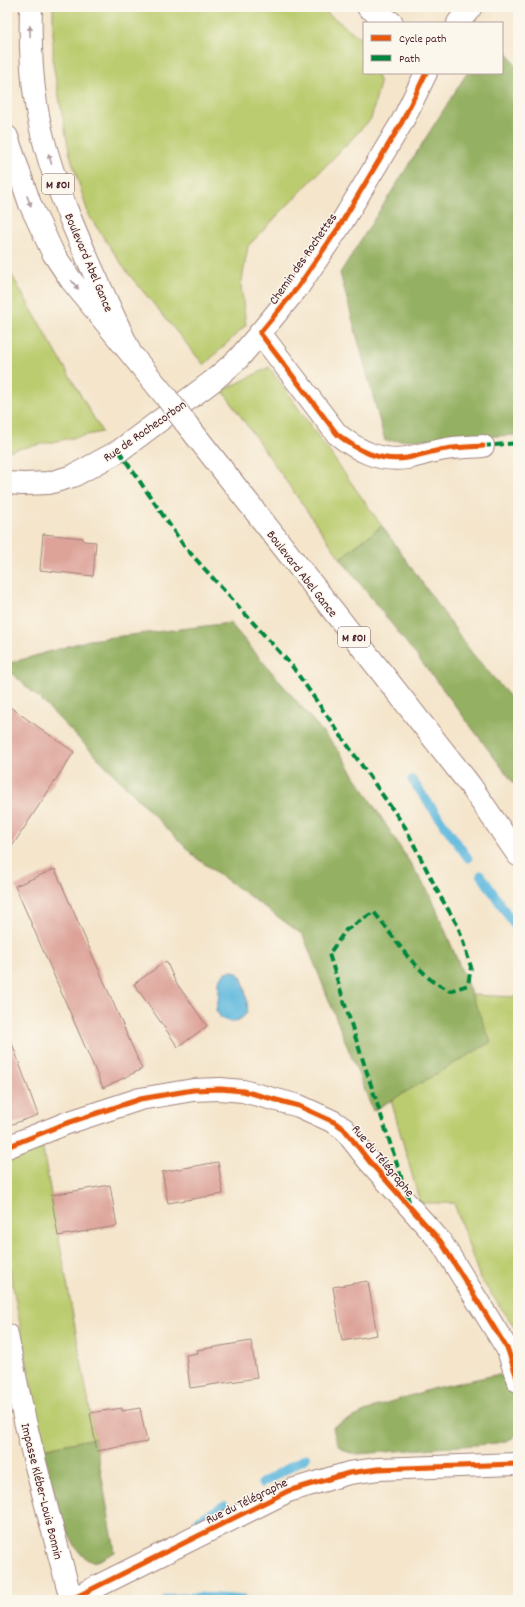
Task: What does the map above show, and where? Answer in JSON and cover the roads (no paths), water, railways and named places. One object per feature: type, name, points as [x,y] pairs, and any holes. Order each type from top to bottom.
[{"type":"street","name":"Boulevard Abel Gance","points":[[30,7],[32,71],[36,104],[55,177],[79,237],[129,350]]},
{"type":"street","points":[[368,7],[390,22]]},
{"type":"street","points":[[459,22],[471,7]]},
{"type":"street","name":"Chemin des Rochettes","points":[[260,332],[298,287],[339,227],[402,122],[426,74]]},
{"type":"street","name":"Boulevard Abel Gance","points":[[7,137],[30,204],[52,253],[71,280],[129,350],[470,785],[518,855]]},
{"type":"street","points":[[260,332],[337,434],[352,447],[369,455],[388,458],[406,458],[445,449],[483,446]]},
{"type":"street","name":"Rue de Rochecorbon","points":[[7,483],[49,483],[73,476],[120,451],[238,359],[260,332]]},
{"type":"street","name":"Rue du Télégraphe","points":[[7,1147],[67,1123],[140,1099],[193,1090],[220,1089],[243,1091],[299,1106],[334,1122],[344,1129],[368,1161],[441,1242],[508,1350],[518,1381]]},
{"type":"street","name":"Impasse Kléber-Louis Bonnin","points":[[7,1335],[36,1465],[71,1600]]},
{"type":"street","name":"Rue du Télégraphe","points":[[71,1600],[288,1491],[322,1480],[349,1473],[378,1469],[518,1464]]},
{"type":"water","points":[[234,971],[241,977],[242,980],[246,994],[247,1012],[242,1018],[231,1022],[221,1018],[216,1010],[219,996],[219,980],[226,972]]},
{"type":"waterway","points":[[412,780],[468,858]]},
{"type":"waterway","points":[[481,875],[518,930]]},
{"type":"waterway","points":[[262,1483],[306,1458]]},
{"type":"waterway","points":[[199,1520],[225,1505]]},
{"type":"waterway","points":[[166,1600],[194,1597],[243,1600]]}]
